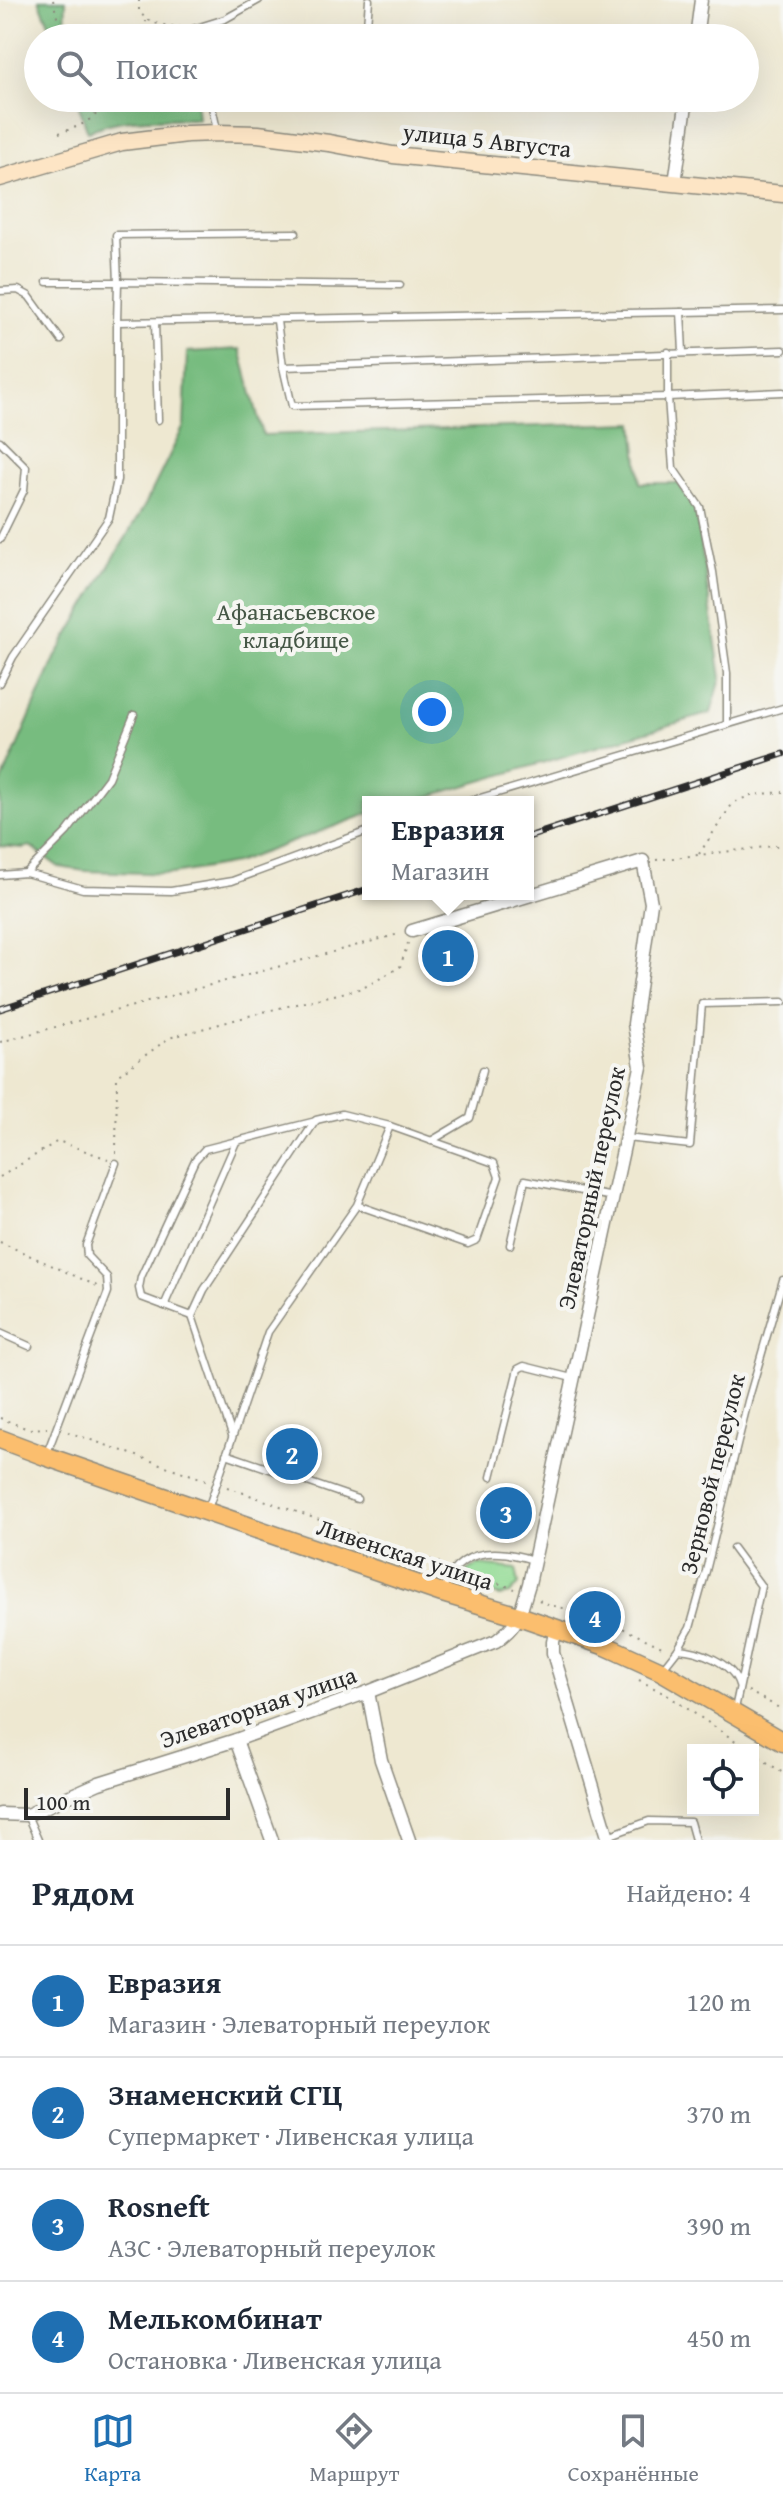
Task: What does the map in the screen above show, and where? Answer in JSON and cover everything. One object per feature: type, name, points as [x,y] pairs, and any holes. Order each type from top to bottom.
[{"type":"main road","name":"улица 5 Августа","points":[[0,178],[122,142],[218,133],[258,134],[393,155],[783,194]]},
{"type":"main road","name":"Ливенская улица","points":[[0,1439],[207,1513],[606,1646],[661,1671],[783,1742]]},
{"type":"street","points":[[698,24],[701,0]]},
{"type":"street","points":[[675,183],[685,112]]},
{"type":"street","points":[[534,894],[643,861]]},
{"type":"street","name":"Элеваторный переулок","points":[[519,1616],[641,1067],[634,1024],[651,903],[643,861]]},
{"type":"street","points":[[412,931],[514,900]]},
{"type":"street","name":"Элеваторная улица","points":[[0,1814],[27,1815],[99,1783],[236,1740],[368,1692],[496,1641],[511,1630],[519,1616]]},
{"type":"street","points":[[556,1628],[553,1653],[608,1838]]},
{"type":"street","points":[[368,1692],[381,1760],[409,1840]]},
{"type":"street","points":[[236,1740],[272,1840]]},
{"type":"lane","points":[[209,24],[225,19],[259,0]]},
{"type":"lane","points":[[367,24],[369,0]]},
{"type":"lane","points":[[213,112],[218,133]]},
{"type":"lane","points":[[0,683],[13,657],[109,518],[117,480],[116,235],[296,233]]},
{"type":"lane","points":[[47,282],[400,285]]},
{"type":"lane","points":[[0,291],[18,290],[29,296],[61,340]]},
{"type":"lane","points":[[117,322],[783,310]]},
{"type":"lane","points":[[681,312],[683,352]]},
{"type":"lane","points":[[277,321],[292,406],[783,392]]},
{"type":"lane","points":[[155,322],[158,420]]},
{"type":"lane","points":[[283,367],[783,350]]},
{"type":"lane","points":[[668,352],[673,468],[700,507],[727,673],[727,724]]},
{"type":"lane","points":[[0,441],[26,467],[24,490],[0,539]]},
{"type":"lane","points":[[487,796],[783,708]]},
{"type":"lane","points":[[26,873],[67,832],[108,778],[134,715]]},
{"type":"lane","points":[[0,875],[26,873],[83,889],[171,891],[232,881],[362,833]]},
{"type":"lane","points":[[626,1138],[690,1145],[702,1004],[783,1002]]},
{"type":"lane","points":[[431,1141],[470,1118],[483,1070]]},
{"type":"lane","points":[[192,1316],[141,1297],[139,1288],[141,1277],[195,1160],[205,1149],[342,1114],[390,1126],[494,1163],[499,1177],[477,1240],[468,1244],[357,1205]]},
{"type":"lane","points":[[232,1435],[192,1316],[204,1290],[316,1120]]},
{"type":"lane","points":[[207,1513],[268,1332],[357,1205],[390,1126]]},
{"type":"lane","points":[[164,1306],[236,1142]]},
{"type":"lane","points":[[45,1456],[108,1292],[107,1277],[87,1256],[86,1245],[116,1163]]},
{"type":"lane","points":[[510,1245],[525,1180],[613,1197]]},
{"type":"lane","name":"Зерновой переулок","points":[[661,1671],[690,1628],[748,1401],[783,1280]]},
{"type":"lane","points":[[0,1333],[29,1346]]},
{"type":"lane","points":[[491,1477],[518,1369],[524,1366],[573,1378]]},
{"type":"lane","points":[[226,1454],[357,1499]]},
{"type":"lane","points":[[733,1548],[761,1586],[734,1713]]},
{"type":"lane","points":[[442,1593],[455,1568],[480,1554],[508,1552],[533,1560]]},
{"type":"lane","points":[[678,1649],[698,1653],[732,1670],[739,1687]]},
{"type":"lane","points":[[27,1815],[38,1840]]},
{"type":"lane","points":[[608,1838],[649,1821],[690,1822],[695,1840]]},
{"type":"path","points":[[53,0],[59,24]]},
{"type":"path","points":[[139,0],[139,11],[146,20],[156,24]]},
{"type":"path","points":[[146,20],[146,24]]},
{"type":"path","points":[[59,133],[80,127],[100,112]]},
{"type":"path","points":[[698,855],[733,803],[751,795],[783,792]]},
{"type":"path","points":[[643,861],[783,845]]},
{"type":"path","points":[[0,1042],[412,931]]},
{"type":"path","points":[[0,1177],[58,1141],[116,1163],[117,1076],[169,1038],[363,988],[400,967],[412,931]]},
{"type":"path","points":[[0,1242],[108,1292]]},
{"type":"path","points":[[0,1418],[28,1429],[56,1428],[526,1592],[550,1606],[589,1611],[663,1648],[678,1649]]},
{"type":"path","points":[[606,1646],[614,1624]]},
{"type":"path","points":[[640,1681],[667,1695],[740,1744]]},
{"type":"path","points":[[739,1687],[783,1710]]},
{"type":"path","points":[[759,1756],[783,1773]]},
{"type":"green space","points":[[39,0],[66,0],[65,24],[49,24]]},
{"type":"green space","points":[[81,112],[197,112],[198,119],[127,120],[88,132]]},
{"type":"green space","name":"Афанасьевское кладбище","points":[[240,349],[263,435],[634,423],[640,483],[678,483],[696,510],[721,678],[711,713],[430,796],[362,796],[362,816],[235,863],[173,874],[85,871],[59,867],[30,846],[0,846],[0,786],[56,656],[145,505],[184,426],[187,352]]},
{"type":"green space","points":[[480,1565],[516,1569],[519,1584],[510,1594],[500,1596],[462,1584],[465,1574]]},
{"type":"railway","points":[[534,835],[783,754]]},
{"type":"railway","points":[[0,1009],[362,891]]},
{"type":"place","name":"Евразия","points":[[448,956]]},
{"type":"place","name":"Знаменский СГЦ","points":[[292,1454]]},
{"type":"place","name":"Rosneft","points":[[506,1513]]},
{"type":"place","name":"Мелькомбинат","points":[[595,1617]]}]
